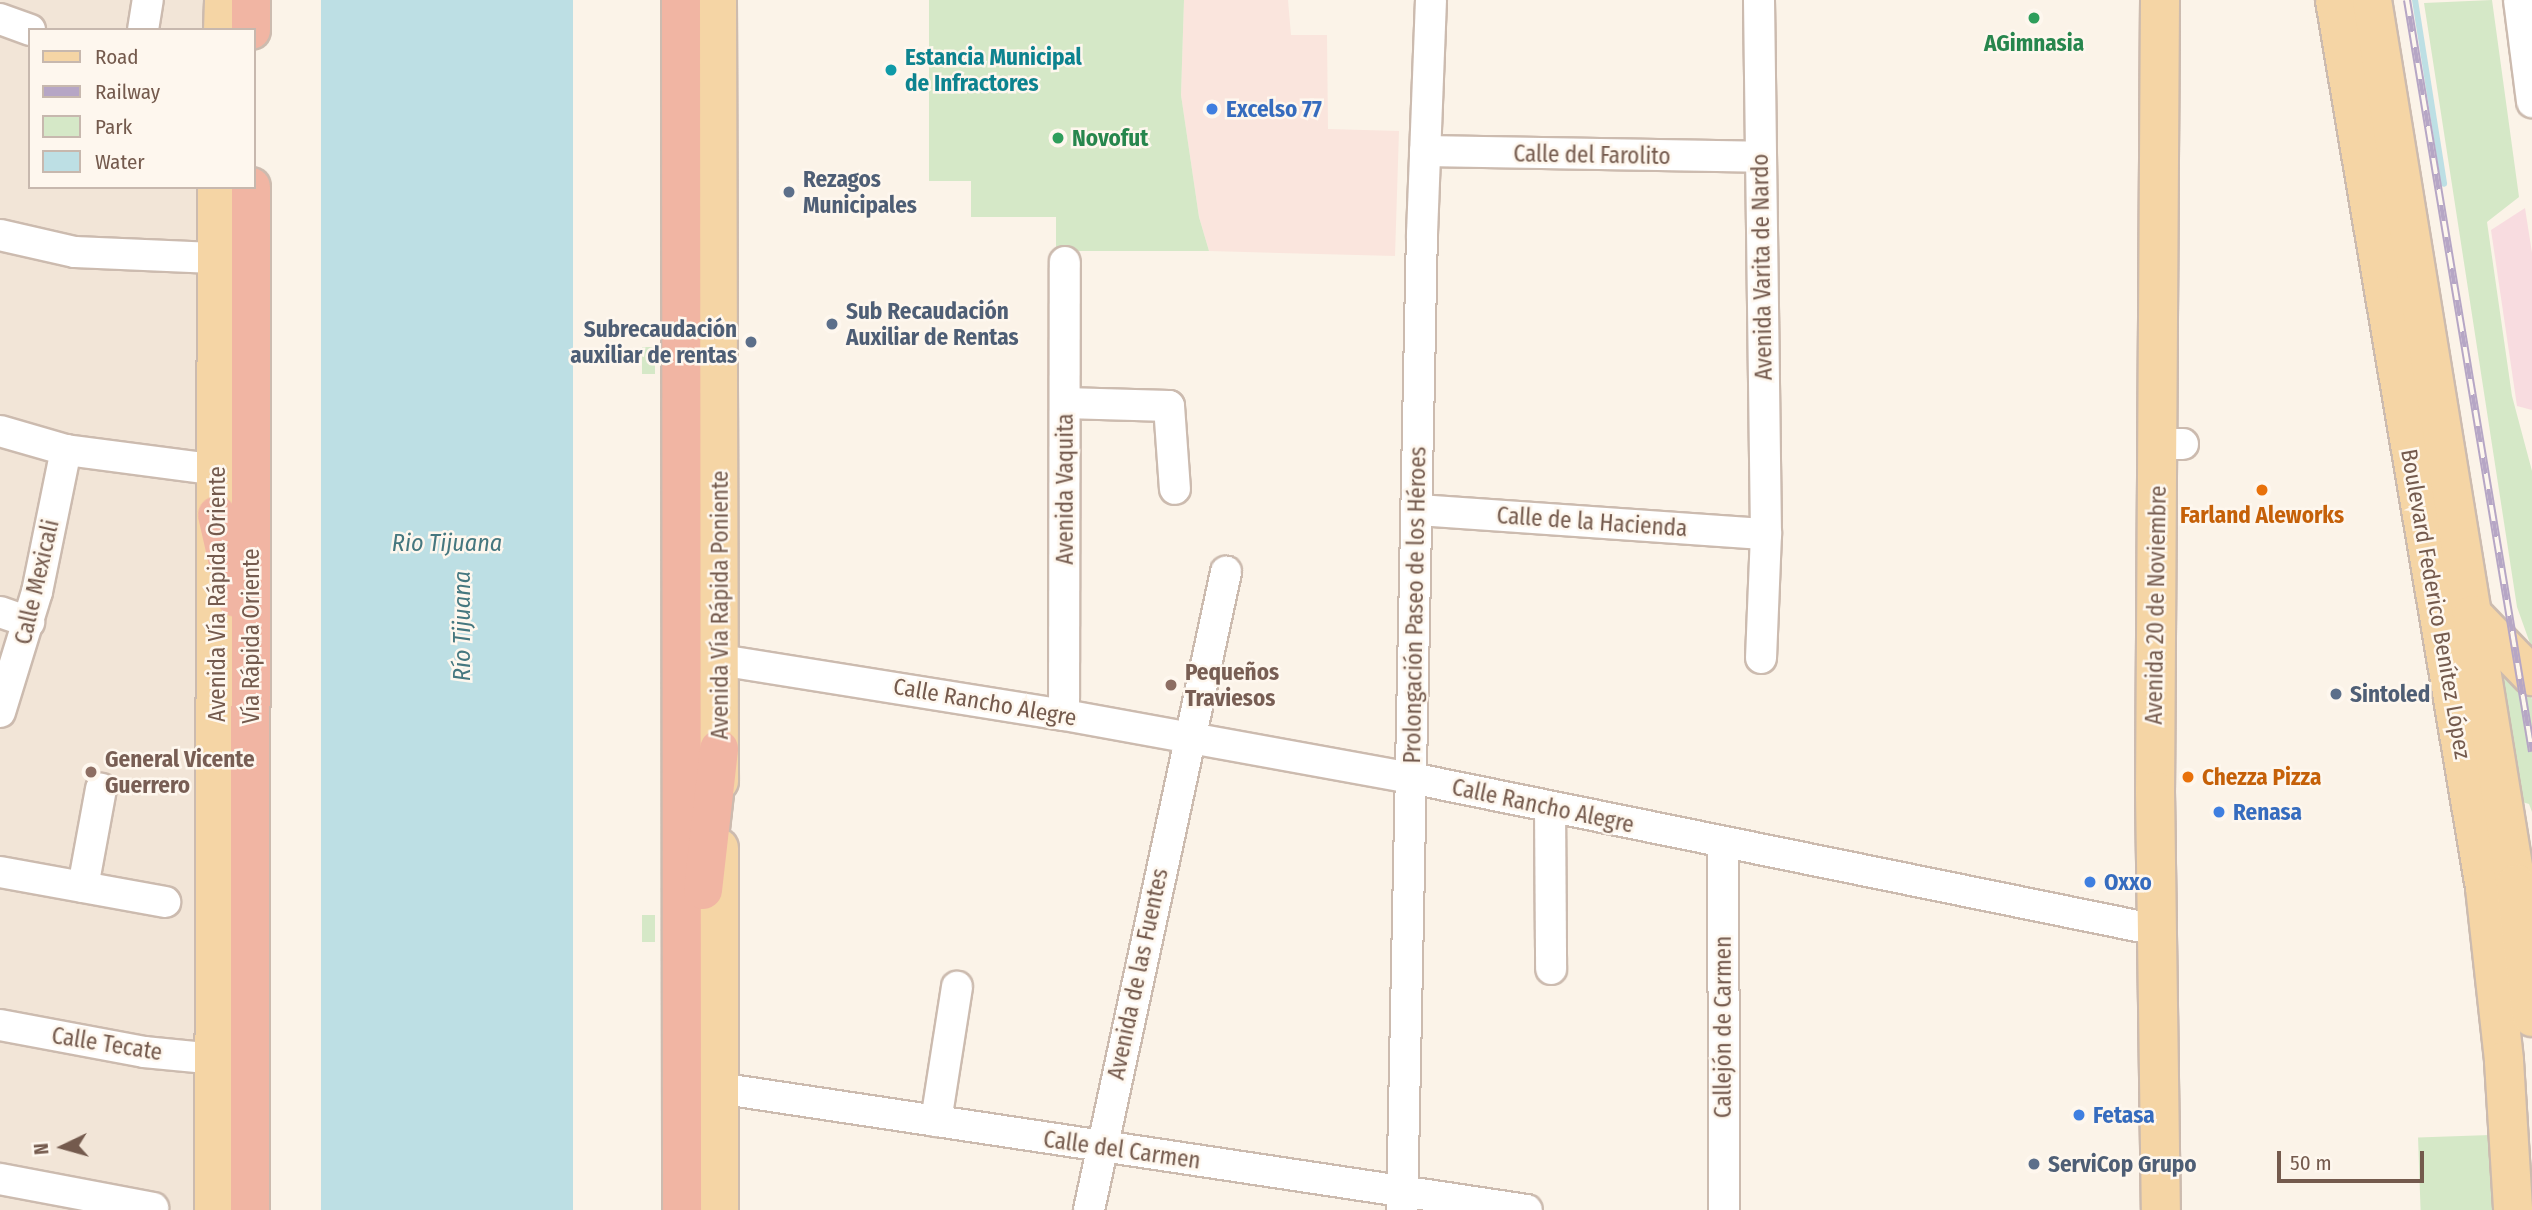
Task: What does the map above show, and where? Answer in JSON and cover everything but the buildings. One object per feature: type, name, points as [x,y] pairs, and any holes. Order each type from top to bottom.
[{"type":"highway","points":[[251,0],[251,28]]},
{"type":"highway","name":"Avenida Vía Rápida Poniente","points":[[681,0],[682,1207]]},
{"type":"highway","name":"Vía Rápida Oriente","points":[[250,1210],[251,189]]},
{"type":"highway","points":[[217,515],[251,670]]},
{"type":"highway","points":[[682,1073],[719,749]]},
{"type":"main road","points":[[223,28],[224,0]]},
{"type":"main road","name":"Avenida Vía Rápida Poniente","points":[[717,0],[719,1210]]},
{"type":"main road","name":"Avenida 20 de Noviembre","points":[[2160,0],[2170,444],[2157,930],[2161,1210]]},
{"type":"main road","name":"Boulevard Federico Benítez López","points":[[2335,0],[2507,845]]},
{"type":"main road","name":"Boulevard Federico Benítez López","points":[[2372,0],[2473,615],[2532,1017]]},
{"type":"main road","name":"Avenida Vía Rápida Oriente","points":[[214,1210],[217,189]]},
{"type":"main road","points":[[2473,615],[2532,676]]},
{"type":"main road","name":"Boulevard Federico Benítez López","points":[[2511,885],[2505,1074],[2514,1210]]},
{"type":"street","points":[[144,28],[148,0]]},
{"type":"street","name":"Prolongación Paseo de los Héroes","points":[[1402,1200],[1425,151],[1431,0]]},
{"type":"street","name":"Avenida Varita de Nardo","points":[[1759,0],[1766,534],[1761,658]]},
{"type":"street","points":[[2519,0],[2532,102]]},
{"type":"street","points":[[0,19],[28,29]]},
{"type":"street","name":"Calle del Farolito","points":[[1425,151],[1760,157]]},
{"type":"street","points":[[0,235],[75,252],[215,258]]},
{"type":"street","name":"Avenida Vaquita","points":[[1064,715],[1065,262]]},
{"type":"street","points":[[1065,403],[1169,405],[1175,489]]},
{"type":"street","points":[[0,431],[66,450],[218,470]]},
{"type":"street","name":"Calle Mexicali","points":[[0,712],[29,622],[66,450]]},
{"type":"street","name":"Calle de la Hacienda","points":[[1419,510],[1766,534]]},
{"type":"street","name":"Avenida de las Fuentes","points":[[1089,1210],[1226,572]]},
{"type":"street","points":[[0,612],[29,622]]},
{"type":"street","name":"Calle Rancho Alegre","points":[[720,660],[1064,715],[1411,778],[1723,844],[2157,930]]},
{"type":"street","points":[[83,887],[101,789]]},
{"type":"street","points":[[1550,807],[1551,969]]},
{"type":"street","name":"Callejón de Carmen","points":[[1723,844],[1724,1210]]},
{"type":"street","points":[[0,872],[164,902]]},
{"type":"street","points":[[936,1121],[957,988]]},
{"type":"street","name":"Calle Tecate","points":[[0,1026],[145,1052],[215,1059]]},
{"type":"street","name":"Calle del Carmen","points":[[718,1087],[1102,1147],[1402,1200],[1527,1210]]},
{"type":"street","points":[[0,1179],[153,1208]]},
{"type":"shaded area","points":[[0,0],[239,0],[239,28],[28,28],[28,189],[238,189],[236,1210],[0,1210]]},
{"type":"shaded area","points":[[1184,0],[1288,0],[1291,35],[1327,35],[1328,129],[1399,131],[1395,256],[1209,251],[1199,217],[1181,95]]},
{"type":"shaded area","points":[[2525,208],[2532,253],[2532,410],[2517,406],[2491,230]]},
{"type":"green space","name":"Novofut","points":[[929,0],[1184,0],[1181,95],[1199,217],[1209,251],[1056,251],[1056,217],[971,217],[971,181],[929,181]]},
{"type":"green space","points":[[2492,0],[2519,197],[2487,222],[2512,396],[2532,471],[2532,649],[2517,607],[2424,3]]},
{"type":"green space","points":[[642,347],[655,347],[655,374],[642,374]]},
{"type":"green space","points":[[2498,654],[2528,687],[2532,699],[2532,812],[2529,804],[2522,802]]},
{"type":"green space","points":[[642,915],[655,915],[655,942],[642,942]]},
{"type":"green space","points":[[2490,1135],[2493,1210],[2421,1210],[2418,1138]]},
{"type":"water","name":"Rio Tijuana","points":[[321,0],[573,0],[573,1210],[321,1210]]},
{"type":"waterway","points":[[2415,0],[2444,184]]},
{"type":"railway","points":[[2407,0],[2532,752]]},
{"type":"place","name":"AGimnasia","points":[[2034,18]]},
{"type":"place","name":"Estancia Municipal de Infractores","points":[[891,70]]},
{"type":"place","name":"Excelso 77","points":[[1212,109]]},
{"type":"place","name":"Novofut","points":[[1058,138]]},
{"type":"place","name":"Rezagos Municipales","points":[[789,192]]},
{"type":"place","name":"Sub Recaudación Auxiliar de Rentas","points":[[832,324]]},
{"type":"place","name":"Subrecaudación auxiliar de rentas","points":[[751,342]]},
{"type":"place","name":"Farland Aleworks","points":[[2262,490]]},
{"type":"place","name":"Pequeños Traviesos","points":[[1171,685]]},
{"type":"place","name":"Sintoled","points":[[2336,694]]},
{"type":"place","name":"General Vicente Guerrero","points":[[91,772]]},
{"type":"place","name":"Chezza Pizza","points":[[2188,777]]},
{"type":"place","name":"Renasa","points":[[2219,812]]},
{"type":"place","name":"Oxxo","points":[[2090,882]]},
{"type":"place","name":"Fetasa","points":[[2079,1115]]},
{"type":"place","name":"ServiCop Grupo","points":[[2034,1164]]},
{"type":"water label","name":"Río Tijuana","points":[[463,626]]}]
